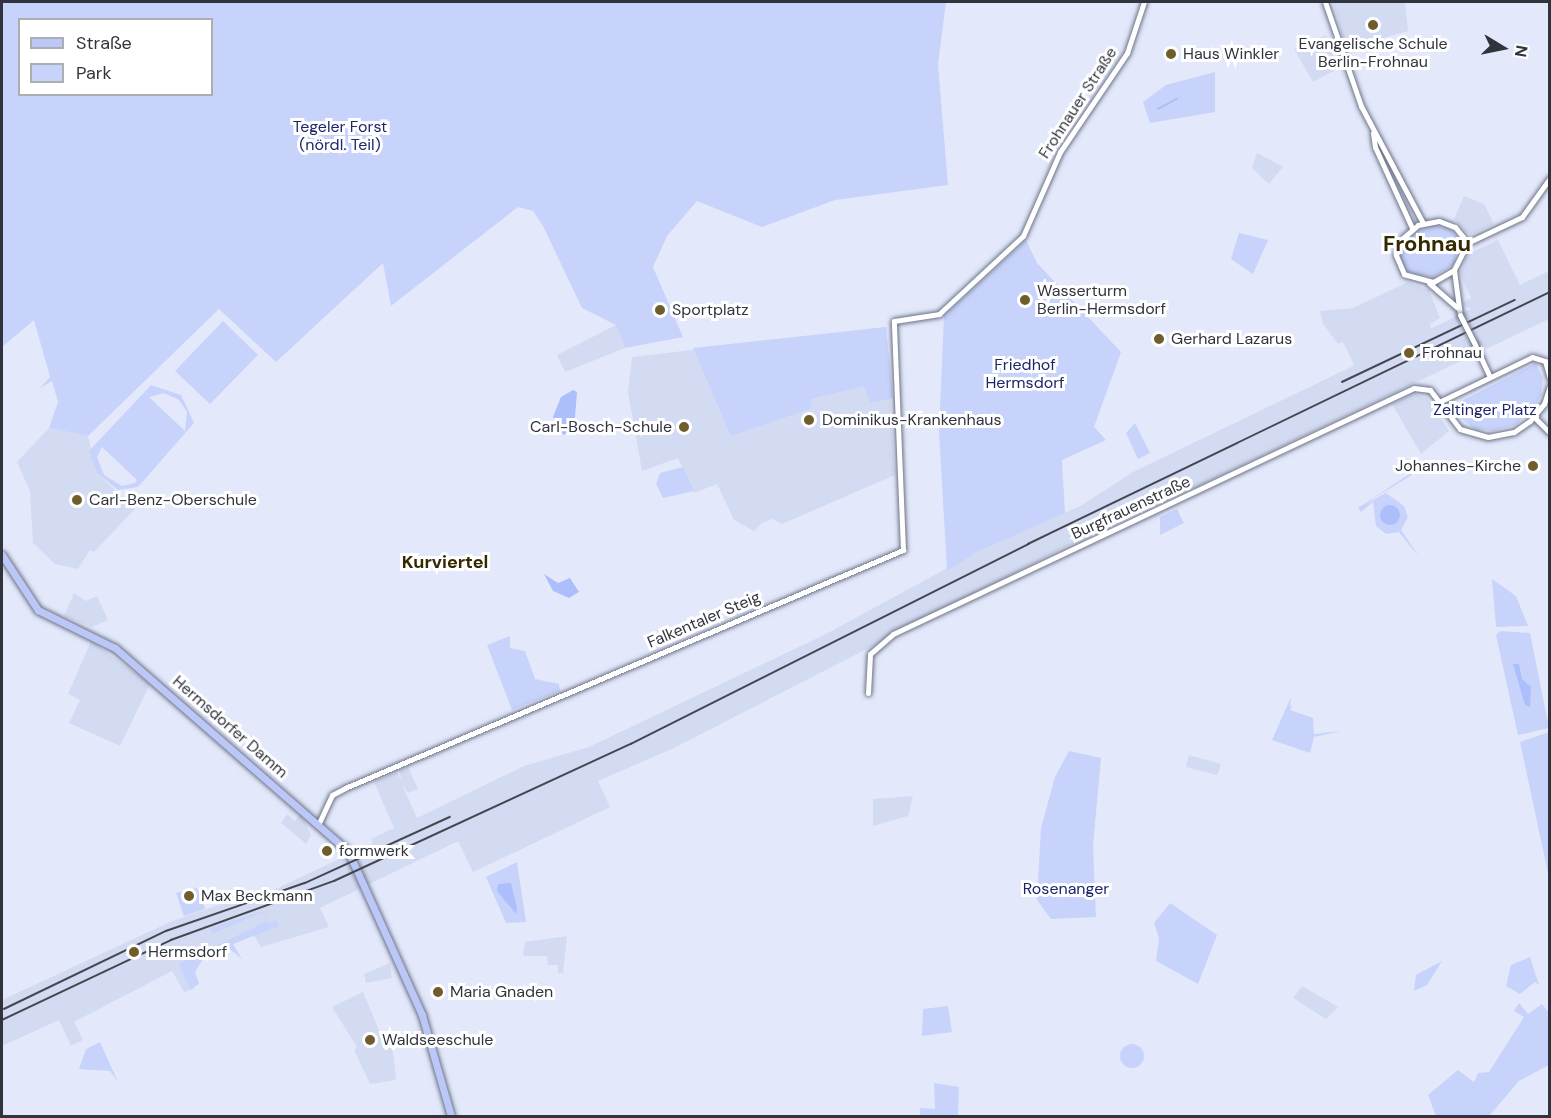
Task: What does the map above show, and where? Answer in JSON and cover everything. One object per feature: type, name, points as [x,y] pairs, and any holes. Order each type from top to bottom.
[{"type":"main road","name":"Hermsdorfer Damm","points":[[2,555],[38,610],[115,648],[319,823],[351,856],[399,960],[429,1034],[451,1116]]},
{"type":"street","name":"Frohnauer Straße","points":[[894,321],[939,314],[1023,236],[1060,152],[1126,53],[1144,2]]},
{"type":"street","points":[[1325,2],[1338,48],[1373,131],[1391,157],[1423,223]]},
{"type":"street","points":[[1373,131],[1375,147],[1412,228]]},
{"type":"street","points":[[1490,377],[1457,307],[1454,270],[1465,244],[1522,217],[1550,178]]},
{"type":"street","points":[[1457,307],[1428,282],[1404,274],[1397,264],[1397,249],[1412,228],[1423,223],[1448,224],[1460,232],[1465,244]]},
{"type":"street","points":[[1428,282],[1454,270]]},
{"type":"street","name":"Falkentaler Steig","points":[[319,823],[331,796],[345,788],[903,550],[894,321]]},
{"type":"street","points":[[1550,378],[1545,361],[1536,357],[1439,402],[1454,424],[1480,436],[1508,434],[1534,418],[1550,386]]},
{"type":"street","name":"Burgfrauenstraße","points":[[868,693],[870,654],[893,634],[1414,388],[1426,388],[1439,402]]},
{"type":"street","points":[[1534,418],[1550,433]]},
{"type":"shaded area","name":"Evangelische Schule Berlin-Frohnau","points":[[1333,2],[1405,2],[1408,31],[1346,48]]},
{"type":"shaded area","points":[[1326,35],[1338,69],[1313,82],[1294,49]]},
{"type":"shaded area","points":[[1257,153],[1283,167],[1269,184],[1252,168]]},
{"type":"shaded area","points":[[1464,196],[1484,204],[1494,224],[1470,235],[1454,219]]},
{"type":"shaded area","points":[[1498,240],[1520,285],[1549,271],[1549,319],[1162,503],[1149,504],[674,748],[598,781],[610,807],[473,872],[458,841],[320,908],[329,927],[261,947],[253,934],[187,966],[196,983],[194,989],[184,992],[172,971],[74,1022],[83,1040],[71,1046],[59,1020],[2,1046],[2,1000],[170,922],[235,899],[263,895],[373,843],[371,839],[394,828],[374,782],[397,772],[402,782],[399,771],[408,767],[418,789],[408,793],[402,785],[417,818],[524,766],[589,747],[826,634],[975,553],[1082,505],[1133,472],[1507,292],[1471,309],[1461,304],[1471,298],[1460,274],[1468,254]]},
{"type":"shaded area","points":[[1408,282],[1429,290],[1440,318],[1430,324],[1431,329],[1355,367],[1343,342],[1338,344],[1323,324],[1320,311],[1353,308]]},
{"type":"shaded area","points":[[616,325],[625,348],[565,372],[557,355]]},
{"type":"shaded area","name":"Dominikus-Krankenhaus","points":[[886,327],[895,475],[782,524],[772,519],[762,523],[754,531],[734,520],[717,484],[694,493],[678,458],[642,471],[628,392],[632,357]]},
{"type":"shaded area","points":[[573,390],[577,392],[575,417],[569,432],[563,435],[553,417],[561,397]]},
{"type":"shaded area","points":[[1414,394],[1427,398],[1449,431],[1421,454],[1392,404]]},
{"type":"shaded area","name":"Carl-Benz-Oberschule","points":[[49,428],[88,436],[97,473],[135,509],[94,552],[90,550],[78,569],[55,564],[33,543],[30,491],[17,462]]},
{"type":"shaded area","points":[[1386,505],[1394,505],[1400,511],[1400,519],[1394,525],[1386,525],[1380,519],[1380,511]]},
{"type":"shaded area","points":[[544,574],[558,583],[570,578],[579,592],[569,598],[553,591]]},
{"type":"shaded area","points":[[74,593],[86,601],[97,596],[108,620],[92,627],[64,616]]},
{"type":"shaded area","points":[[91,641],[150,684],[120,746],[69,723],[80,700],[68,694]]},
{"type":"shaded area","points":[[1513,664],[1519,664],[1522,679],[1531,687],[1530,707],[1525,705]]},
{"type":"shaded area","points":[[1189,755],[1221,764],[1217,775],[1186,767]]},
{"type":"shaded area","points":[[913,796],[908,816],[873,826],[873,799]]},
{"type":"shaded area","points":[[301,813],[311,835],[306,844],[281,823],[287,814],[295,821]]},
{"type":"shaded area","points":[[511,883],[517,908],[516,914],[497,891],[498,884]]},
{"type":"shaded area","points":[[567,936],[563,973],[558,973],[558,965],[548,965],[547,956],[523,956],[525,942]]},
{"type":"shaded area","points":[[390,963],[392,978],[366,983],[364,974]]},
{"type":"shaded area","points":[[1302,986],[1338,1007],[1326,1019],[1293,998]]},
{"type":"shaded area","name":"Waldseeschule","points":[[363,992],[382,1037],[392,1044],[396,1080],[370,1084],[354,1050],[357,1047],[332,1007]]},
{"type":"green space","name":"Tegeler Forst (nördl. Teil)","points":[[2,2],[946,2],[938,64],[948,185],[835,200],[762,227],[697,201],[667,236],[653,267],[683,337],[625,348],[616,325],[582,308],[543,226],[533,211],[518,207],[391,306],[383,263],[276,362],[219,309],[88,436],[49,428],[58,402],[52,381],[40,388],[50,377],[34,320],[2,347]]},
{"type":"green space","points":[[1215,72],[1215,112],[1150,123],[1143,102],[1166,85]]},
{"type":"green space","points":[[1434,225],[1448,228],[1459,238],[1454,264],[1433,277],[1410,273],[1400,261],[1403,245],[1414,232]]},
{"type":"green space","points":[[1239,233],[1268,240],[1253,274],[1231,259]]},
{"type":"green space","name":"Friedhof Hermsdorf","points":[[1026,240],[1037,263],[1121,352],[1094,427],[1106,440],[1062,460],[1065,513],[975,553],[947,571],[939,431],[944,316]]},
{"type":"green space","points":[[223,321],[258,355],[210,404],[175,371]]},
{"type":"green space","points":[[886,327],[893,398],[870,403],[864,386],[810,399],[812,408],[731,436],[693,348]]},
{"type":"green space","name":"Zeltinger Platz","points":[[1536,363],[1543,379],[1541,396],[1533,410],[1515,425],[1493,431],[1475,429],[1448,408]]},
{"type":"green space","points":[[151,385],[181,395],[194,423],[138,487],[118,490],[97,473],[89,451]],"holes":[[[164,393],[179,400],[187,412],[185,431],[149,397]],[[102,447],[137,480],[135,483],[122,486],[104,475],[97,457]]]},
{"type":"green space","points":[[1135,423],[1150,453],[1138,459],[1126,433]]},
{"type":"green space","points":[[683,467],[694,491],[663,498],[656,484],[660,473]]},
{"type":"green space","points":[[1414,471],[1415,473],[1367,504],[1400,484],[1386,493],[1404,506],[1408,517],[1401,530],[1420,558],[1399,532],[1386,534],[1376,526],[1373,502],[1361,512],[1358,508]]},
{"type":"green space","points":[[1177,509],[1184,523],[1160,535],[1160,517]]},
{"type":"green space","points":[[1492,579],[1516,596],[1528,626],[1496,627]]},
{"type":"green space","points":[[1500,631],[1530,633],[1549,728],[1518,735],[1496,635]]},
{"type":"green space","points":[[510,636],[510,648],[525,651],[535,679],[559,684],[560,691],[512,710],[487,645]]},
{"type":"green space","points":[[1291,697],[1290,708],[1295,701],[1290,710],[1313,718],[1314,734],[1341,731],[1314,737],[1310,753],[1272,740]]},
{"type":"green space","points":[[1550,732],[1549,878],[1520,742]]},
{"type":"green space","name":"Rosenanger","points":[[1069,751],[1101,758],[1093,846],[1096,917],[1051,919],[1037,900],[1041,828],[1055,777]]},
{"type":"green space","points":[[517,862],[526,922],[506,923],[486,877]]},
{"type":"green space","points":[[197,888],[205,909],[184,916],[176,893]]},
{"type":"green space","points":[[1170,903],[1217,935],[1198,984],[1156,961],[1159,938],[1154,923]]},
{"type":"green space","points":[[263,911],[269,924],[276,920],[279,926],[233,944],[242,959],[231,950],[208,951],[195,972],[199,984],[190,989],[179,964],[267,921],[262,912],[212,934],[210,928]]},
{"type":"green space","points":[[1530,957],[1539,985],[1535,982],[1520,994],[1506,986],[1511,965]]},
{"type":"green space","points":[[1442,961],[1427,985],[1414,991],[1416,975]]},
{"type":"green space","points":[[1519,1003],[1528,1014],[1542,1004],[1549,1013],[1549,1065],[1519,1081],[1489,1116],[1436,1116],[1428,1095],[1458,1070],[1474,1082],[1478,1073],[1489,1072],[1524,1017],[1514,1011]]},
{"type":"green space","points":[[948,1006],[952,1032],[922,1036],[923,1009]]},
{"type":"green space","points":[[100,1042],[118,1082],[110,1071],[79,1069],[86,1049]]},
{"type":"green space","points":[[1132,1044],[1141,1047],[1144,1056],[1141,1065],[1132,1068],[1123,1065],[1120,1056],[1123,1047]]},
{"type":"green space","points":[[934,1083],[959,1087],[958,1116],[920,1116],[920,1108],[935,1109]]},
{"type":"waterway","points":[[1158,109],[1177,99]]},
{"type":"tram line","points":[[2,1020],[171,940],[334,881],[631,744],[1028,544],[1550,292]]},
{"type":"tram line","points":[[1342,382],[1515,300]]},
{"type":"tram line","points":[[4,1009],[166,931],[305,883],[450,817]]},
{"type":"place","name":"Evangelische Schule Berlin-Frohnau","points":[[1373,25]]},
{"type":"place","name":"Haus Winkler","points":[[1171,54]]},
{"type":"place","name":"Wasserturm Berlin-Hermsdorf","points":[[1025,300]]},
{"type":"place","name":"Sportplatz","points":[[660,310]]},
{"type":"place","name":"Gerhard Lazarus","points":[[1159,339]]},
{"type":"place","name":"Frohnau","points":[[1409,353]]},
{"type":"place","name":"Dominikus-Krankenhaus","points":[[809,420]]},
{"type":"place","name":"Carl-Bosch-Schule","points":[[684,427]]},
{"type":"place","name":"Johannes-Kirche","points":[[1533,466]]},
{"type":"place","name":"Carl-Benz-Oberschule","points":[[77,500]]},
{"type":"place","name":"formwerk","points":[[327,851]]},
{"type":"place","name":"Max Beckmann","points":[[189,896]]},
{"type":"place","name":"Hermsdorf","points":[[134,952]]},
{"type":"place","name":"Maria Gnaden","points":[[438,992]]},
{"type":"place","name":"Waldseeschule","points":[[370,1040]]},
{"type":"district","name":"Frohnau","points":[[1427,244]]},
{"type":"district","name":"Kurviertel","points":[[445,562]]}]
